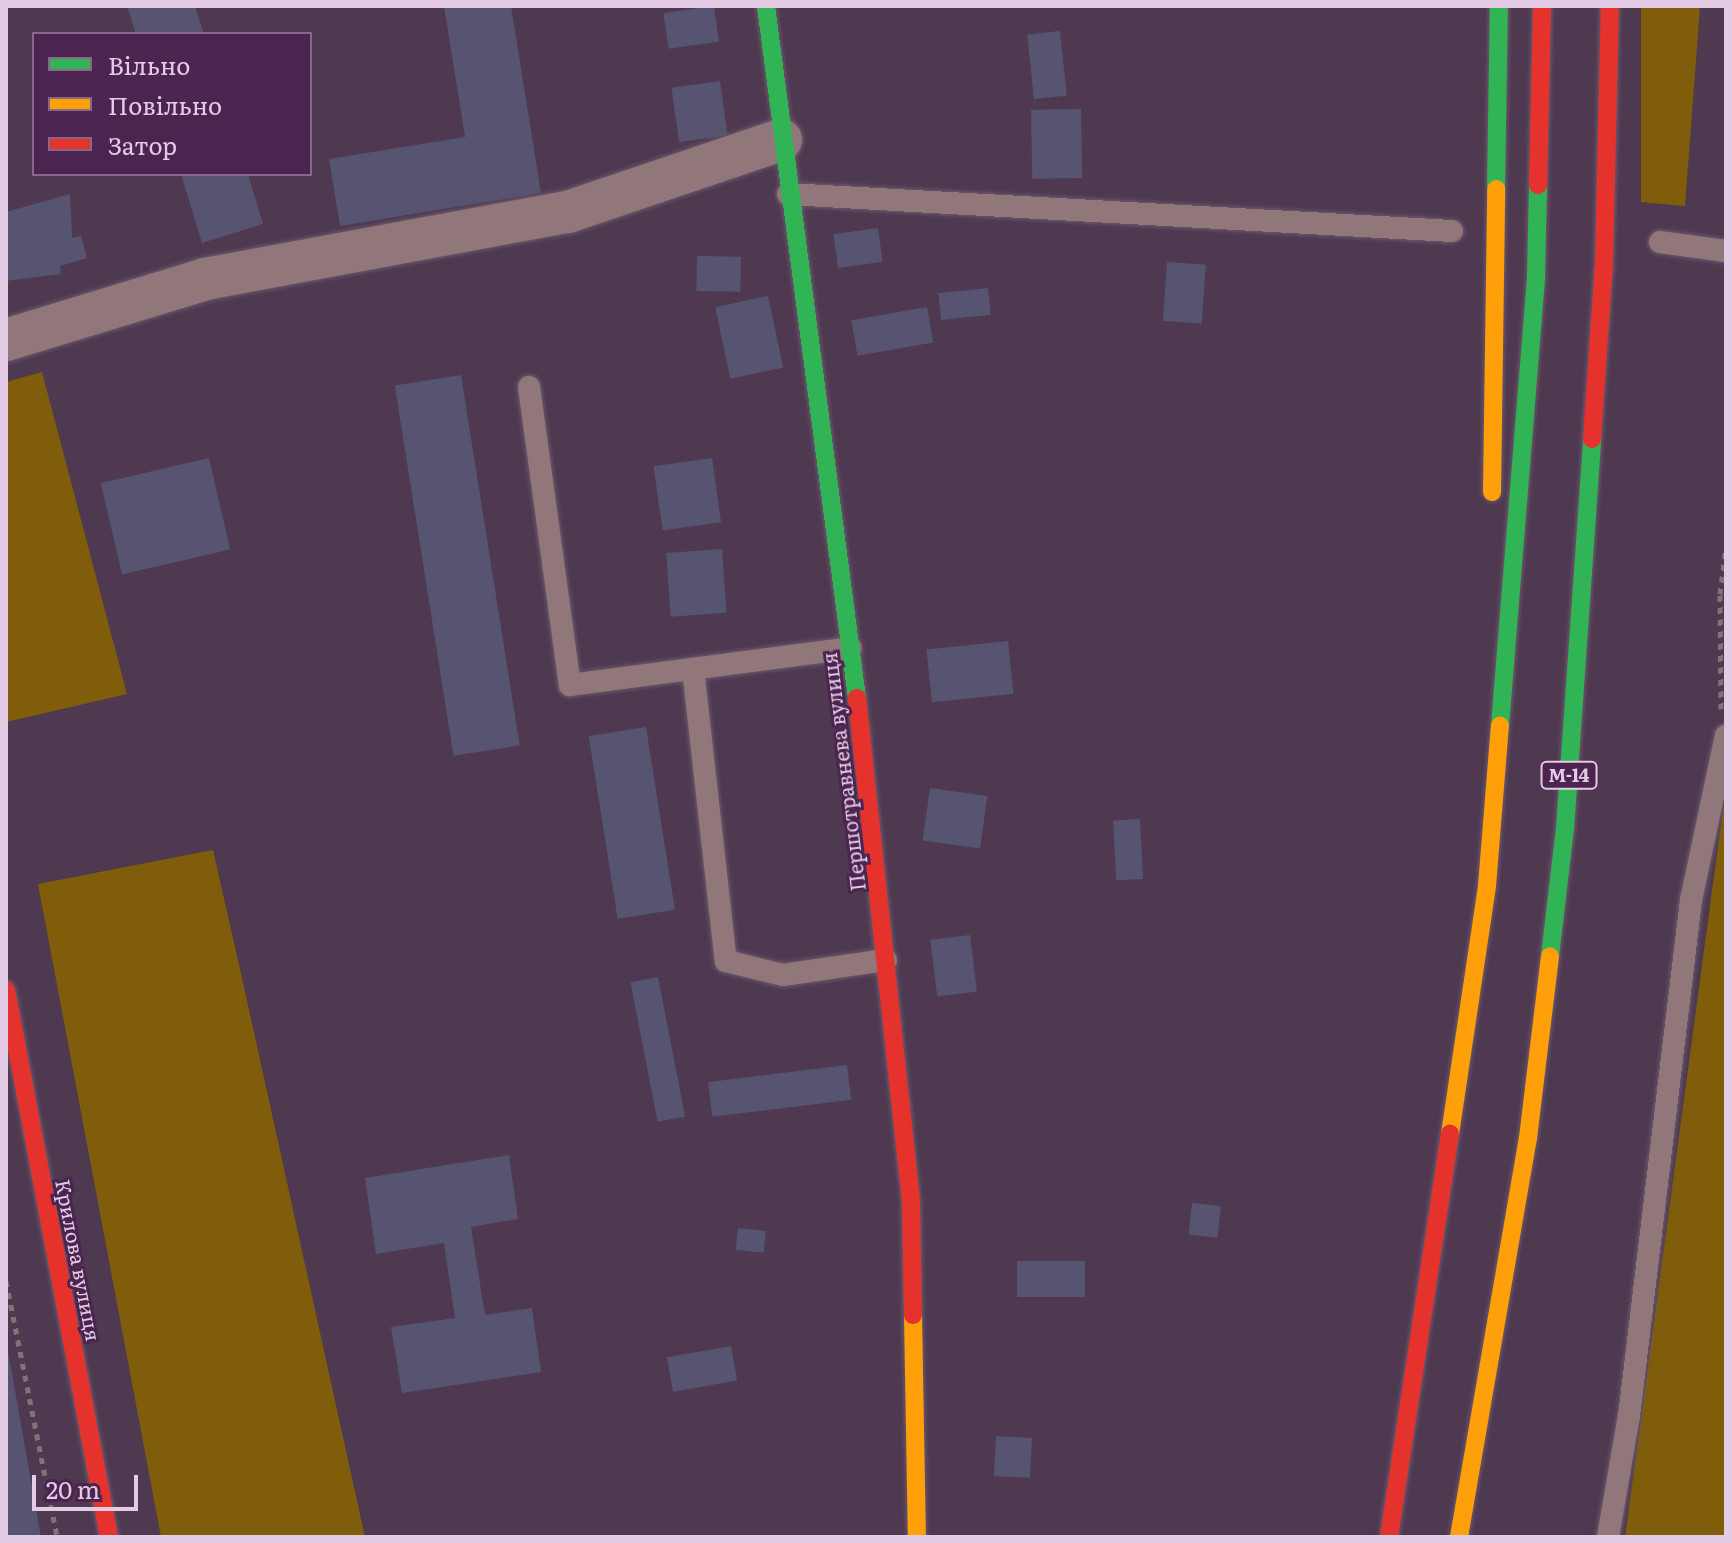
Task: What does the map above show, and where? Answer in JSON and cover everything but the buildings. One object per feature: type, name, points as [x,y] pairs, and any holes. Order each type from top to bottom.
[{"type":"main road","name":"Першотравнева вулиця","points":[[766,6],[788,194],[851,648],[911,1201],[917,1537]]},
{"type":"main road","points":[[1492,510],[1499,6]]},
{"type":"main road","points":[[1389,1537],[1487,886],[1536,276],[1542,6]]},
{"type":"main road","name":"М-14","points":[[1459,1537],[1528,1138],[1565,829],[1603,279],[1610,6]]},
{"type":"main road","points":[[1487,886],[1491,588]]},
{"type":"main road","name":"Крилова вулиця","points":[[6,990],[109,1537]]},
{"type":"street","points":[[6,340],[205,279],[568,212],[781,140]]},
{"type":"lane","points":[[788,194],[1452,231]]},
{"type":"lane","points":[[1660,242],[1726,251]]},
{"type":"lane","points":[[529,387],[570,685],[851,648]]},
{"type":"lane","points":[[693,669],[726,961],[783,975],[886,960]]},
{"type":"lane","points":[[1608,1537],[1629,1416],[1691,900],[1724,741]]},
{"type":"path","points":[[1724,741],[1720,594],[1726,547]]},
{"type":"path","points":[[6,1281],[57,1537]]},
{"type":"shaded area","points":[[1641,6],[1700,6],[1685,206],[1641,202]]},
{"type":"shaded area","points":[[42,372],[127,694],[6,722],[6,382]]},
{"type":"shaded area","points":[[1726,787],[1726,1537],[1625,1537]]},
{"type":"shaded area","points":[[213,850],[365,1537],[161,1537],[38,884]]},
{"type":"traffic: fast","points":[[766,6],[857,698]]},
{"type":"traffic: fast","points":[[1496,189],[1499,6]]},
{"type":"traffic: fast","points":[[1500,726],[1536,276],[1538,185]]},
{"type":"traffic: fast","points":[[1550,956],[1565,829],[1592,439]]},
{"type":"traffic: slow","points":[[1492,492],[1496,189]]},
{"type":"traffic: slow","points":[[1450,1134],[1487,886],[1500,726]]},
{"type":"traffic: slow","points":[[1459,1537],[1528,1138],[1550,956]]},
{"type":"traffic: slow","points":[[913,1315],[917,1537]]},
{"type":"traffic: jam","points":[[1538,185],[1542,6]]},
{"type":"traffic: jam","points":[[1592,439],[1604,264],[1610,6]]},
{"type":"traffic: jam","points":[[857,698],[911,1201],[913,1315]]},
{"type":"traffic: jam","points":[[6,990],[109,1537]]},
{"type":"traffic: jam","points":[[1389,1537],[1450,1134]]}]
